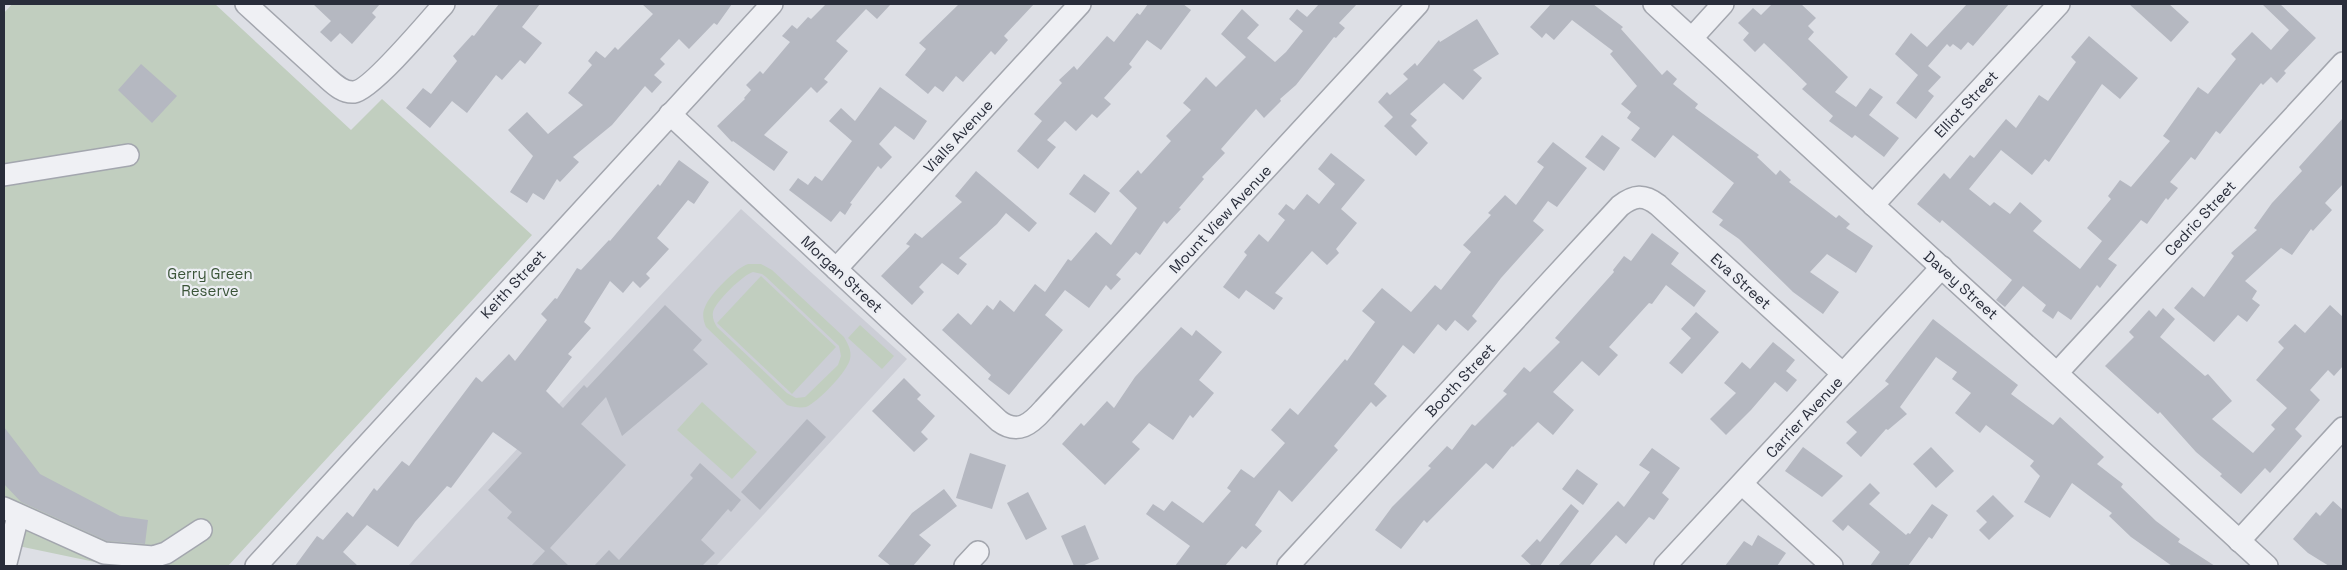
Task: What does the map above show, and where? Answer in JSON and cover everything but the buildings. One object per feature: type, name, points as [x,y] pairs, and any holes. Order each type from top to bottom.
[{"type":"street","points":[[246,4],[324,76],[345,91],[352,92],[365,87],[444,4]]},
{"type":"street","name":"Keith Street","points":[[256,566],[772,4]]},
{"type":"street","name":"Vialls Avenue","points":[[836,269],[1080,4]]},
{"type":"street","name":"Mount View Avenue","points":[[1016,428],[1028,425],[1044,410],[1418,4]]},
{"type":"street","name":"Davey Street","points":[[1654,4],[2266,566]]},
{"type":"street","points":[[1692,38],[1723,4]]},
{"type":"street","name":"Elliot Street","points":[[1873,205],[2059,4]]},
{"type":"street","name":"Cedric Street","points":[[2057,373],[2343,63]]},
{"type":"street","name":"Morgan Street","points":[[670,114],[999,421],[1006,426],[1016,428]]},
{"type":"street","points":[[4,175],[128,155]]},
{"type":"street","name":"Eva Street","points":[[1634,197],[1642,196],[1658,205],[1843,374]]},
{"type":"street","name":"Booth Street","points":[[1288,566],[1620,206],[1634,197]]},
{"type":"street","name":"Carrier Avenue","points":[[1665,566],[1942,267]]},
{"type":"street","points":[[2239,541],[2343,428]]},
{"type":"street","points":[[1742,484],[1832,566]]},
{"type":"street","points":[[11,564],[11,512],[104,553],[153,556],[166,553],[201,530]]},
{"type":"shaded area","points":[[741,209],[907,359],[716,566],[408,566]]},
{"type":"green space","name":"Gerry Green Reserve","points":[[12,4],[215,4],[351,130],[382,99],[532,235],[228,566],[114,566],[4,543],[4,13]]},
{"type":"green space","points":[[761,264],[772,270],[844,337],[848,345],[850,359],[844,371],[824,393],[806,407],[787,405],[706,327],[703,314],[712,295],[743,266]],"holes":[[[753,272],[762,274],[839,346],[841,356],[838,365],[805,397],[796,398],[787,393],[717,327],[714,321],[713,312],[715,307],[730,289]]]},
{"type":"green space","points":[[761,276],[836,347],[792,394],[717,323]]},
{"type":"green space","points":[[860,325],[894,356],[882,369],[848,338]]},
{"type":"green space","points":[[702,402],[757,452],[732,479],[677,430]]}]
